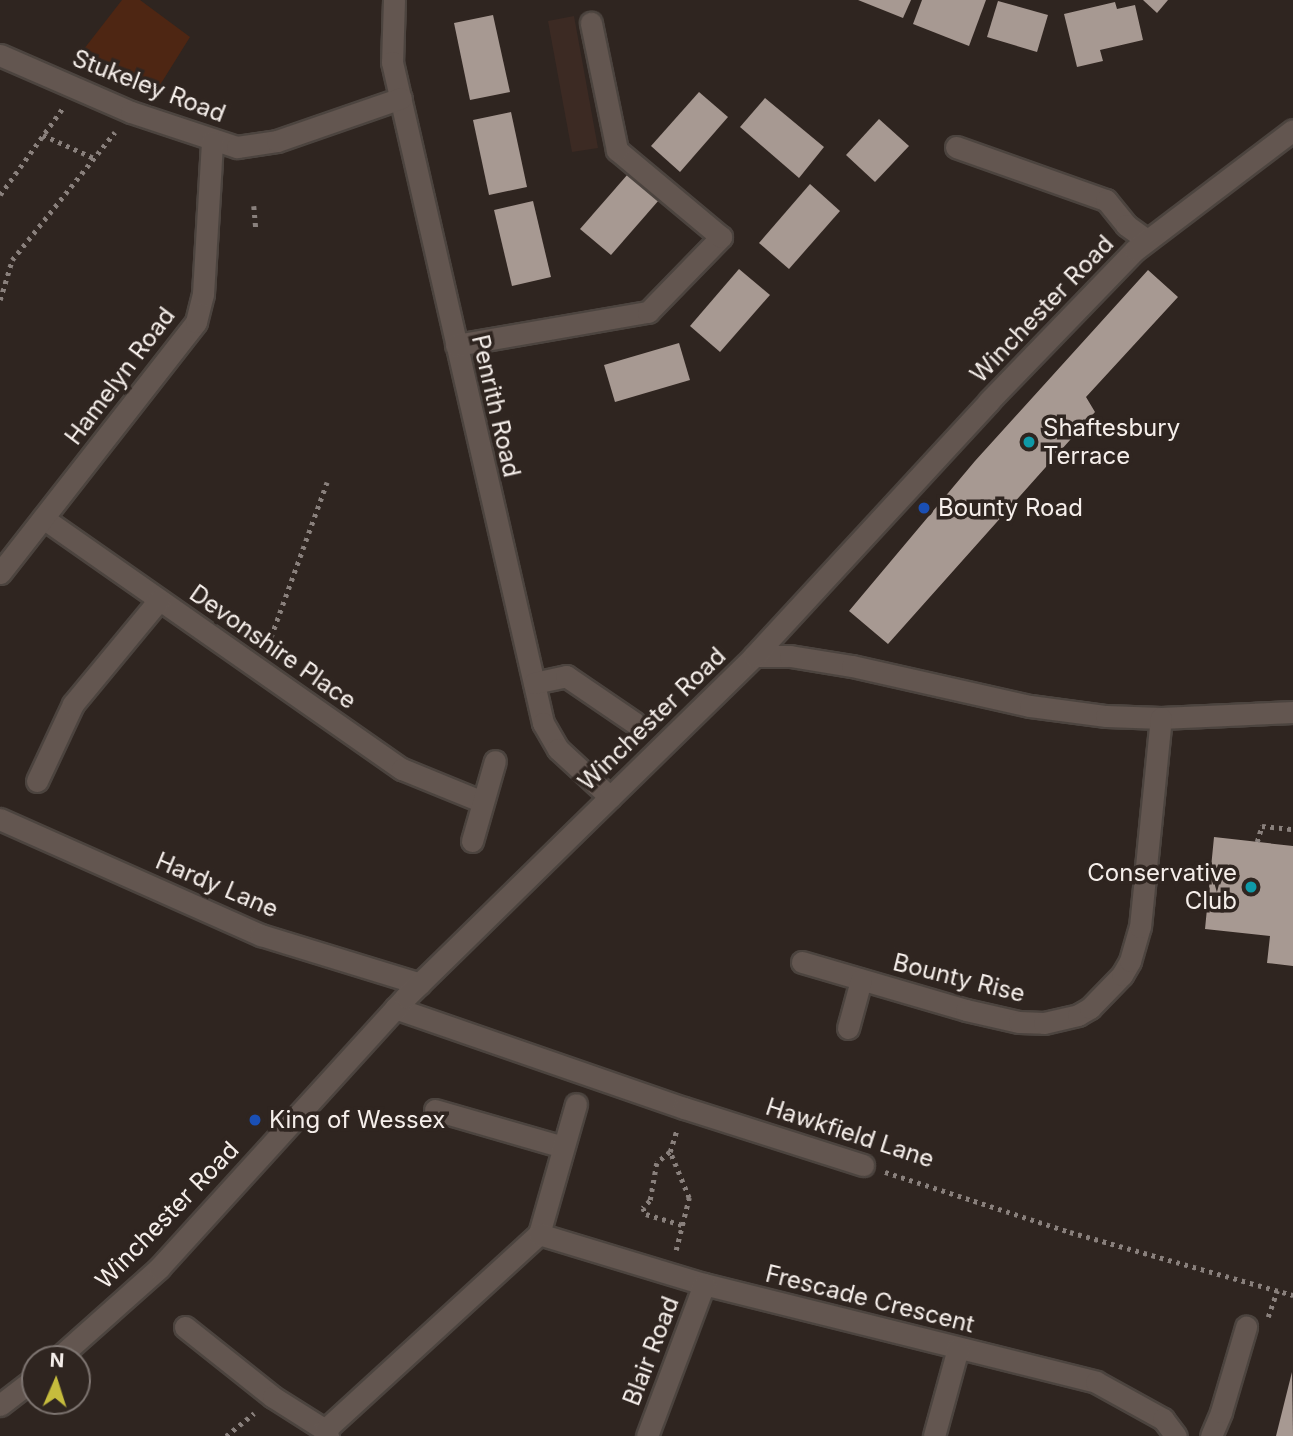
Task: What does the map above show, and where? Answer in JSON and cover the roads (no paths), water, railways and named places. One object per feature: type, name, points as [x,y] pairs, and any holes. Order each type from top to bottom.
[{"type":"street","name":"Penrith Road","points":[[394,0],[392,61],[543,723],[558,749],[610,797]]},
{"type":"street","points":[[456,345],[648,312],[721,237],[617,150],[591,23]]},
{"type":"street","name":"Stukeley Road","points":[[0,55],[131,112],[236,147],[278,141],[401,98]]},
{"type":"street","name":"Winchester Road","points":[[73,1345],[159,1268],[395,1008],[754,656],[989,401],[1147,240],[1293,130]]},
{"type":"street","name":"Hamelyn Road","points":[[0,573],[197,322],[203,294],[212,141]]},
{"type":"street","points":[[956,147],[1106,200],[1125,225],[1147,240]]},
{"type":"street","name":"Devonshire Place","points":[[43,518],[402,769],[483,802]]},
{"type":"street","points":[[37,781],[73,704],[159,600]]},
{"type":"street","points":[[754,656],[790,656],[852,666],[1030,706],[1106,716],[1161,718],[1293,712]]},
{"type":"street","points":[[534,683],[566,676],[635,723]]},
{"type":"street","name":"Bounty Rise","points":[[802,962],[1019,1022],[1044,1023],[1078,1015],[1090,1008],[1122,975],[1130,961],[1140,927],[1161,718]]},
{"type":"street","points":[[472,841],[495,761]]},
{"type":"street","name":"Hardy Lane","points":[[0,819],[261,935],[420,984]]},
{"type":"street","points":[[848,1028],[861,980]]},
{"type":"street","name":"Hawkfield Lane","points":[[395,1008],[684,1108],[863,1165]]},
{"type":"street","points":[[185,1327],[273,1397],[326,1433],[539,1234],[576,1104]]},
{"type":"street","points":[[435,1110],[563,1147]]},
{"type":"street","name":"Frescade Crescent","points":[[539,1234],[704,1284],[1096,1382],[1163,1419],[1176,1436]]},
{"type":"street","name":"Blair Road","points":[[647,1436],[704,1284]]},
{"type":"street","points":[[1211,1436],[1222,1412],[1246,1327]]},
{"type":"street","points":[[934,1436],[958,1348]]},
{"type":"street","points":[[0,1405],[21,1389]]},
{"type":"place","name":"Shaftesbury Terrace","points":[[1029,442]]},
{"type":"place","name":"Bounty Road","points":[[924,508]]},
{"type":"place","name":"Conservative Club","points":[[1251,887]]},
{"type":"place","name":"King of Wessex","points":[[255,1120]]}]
